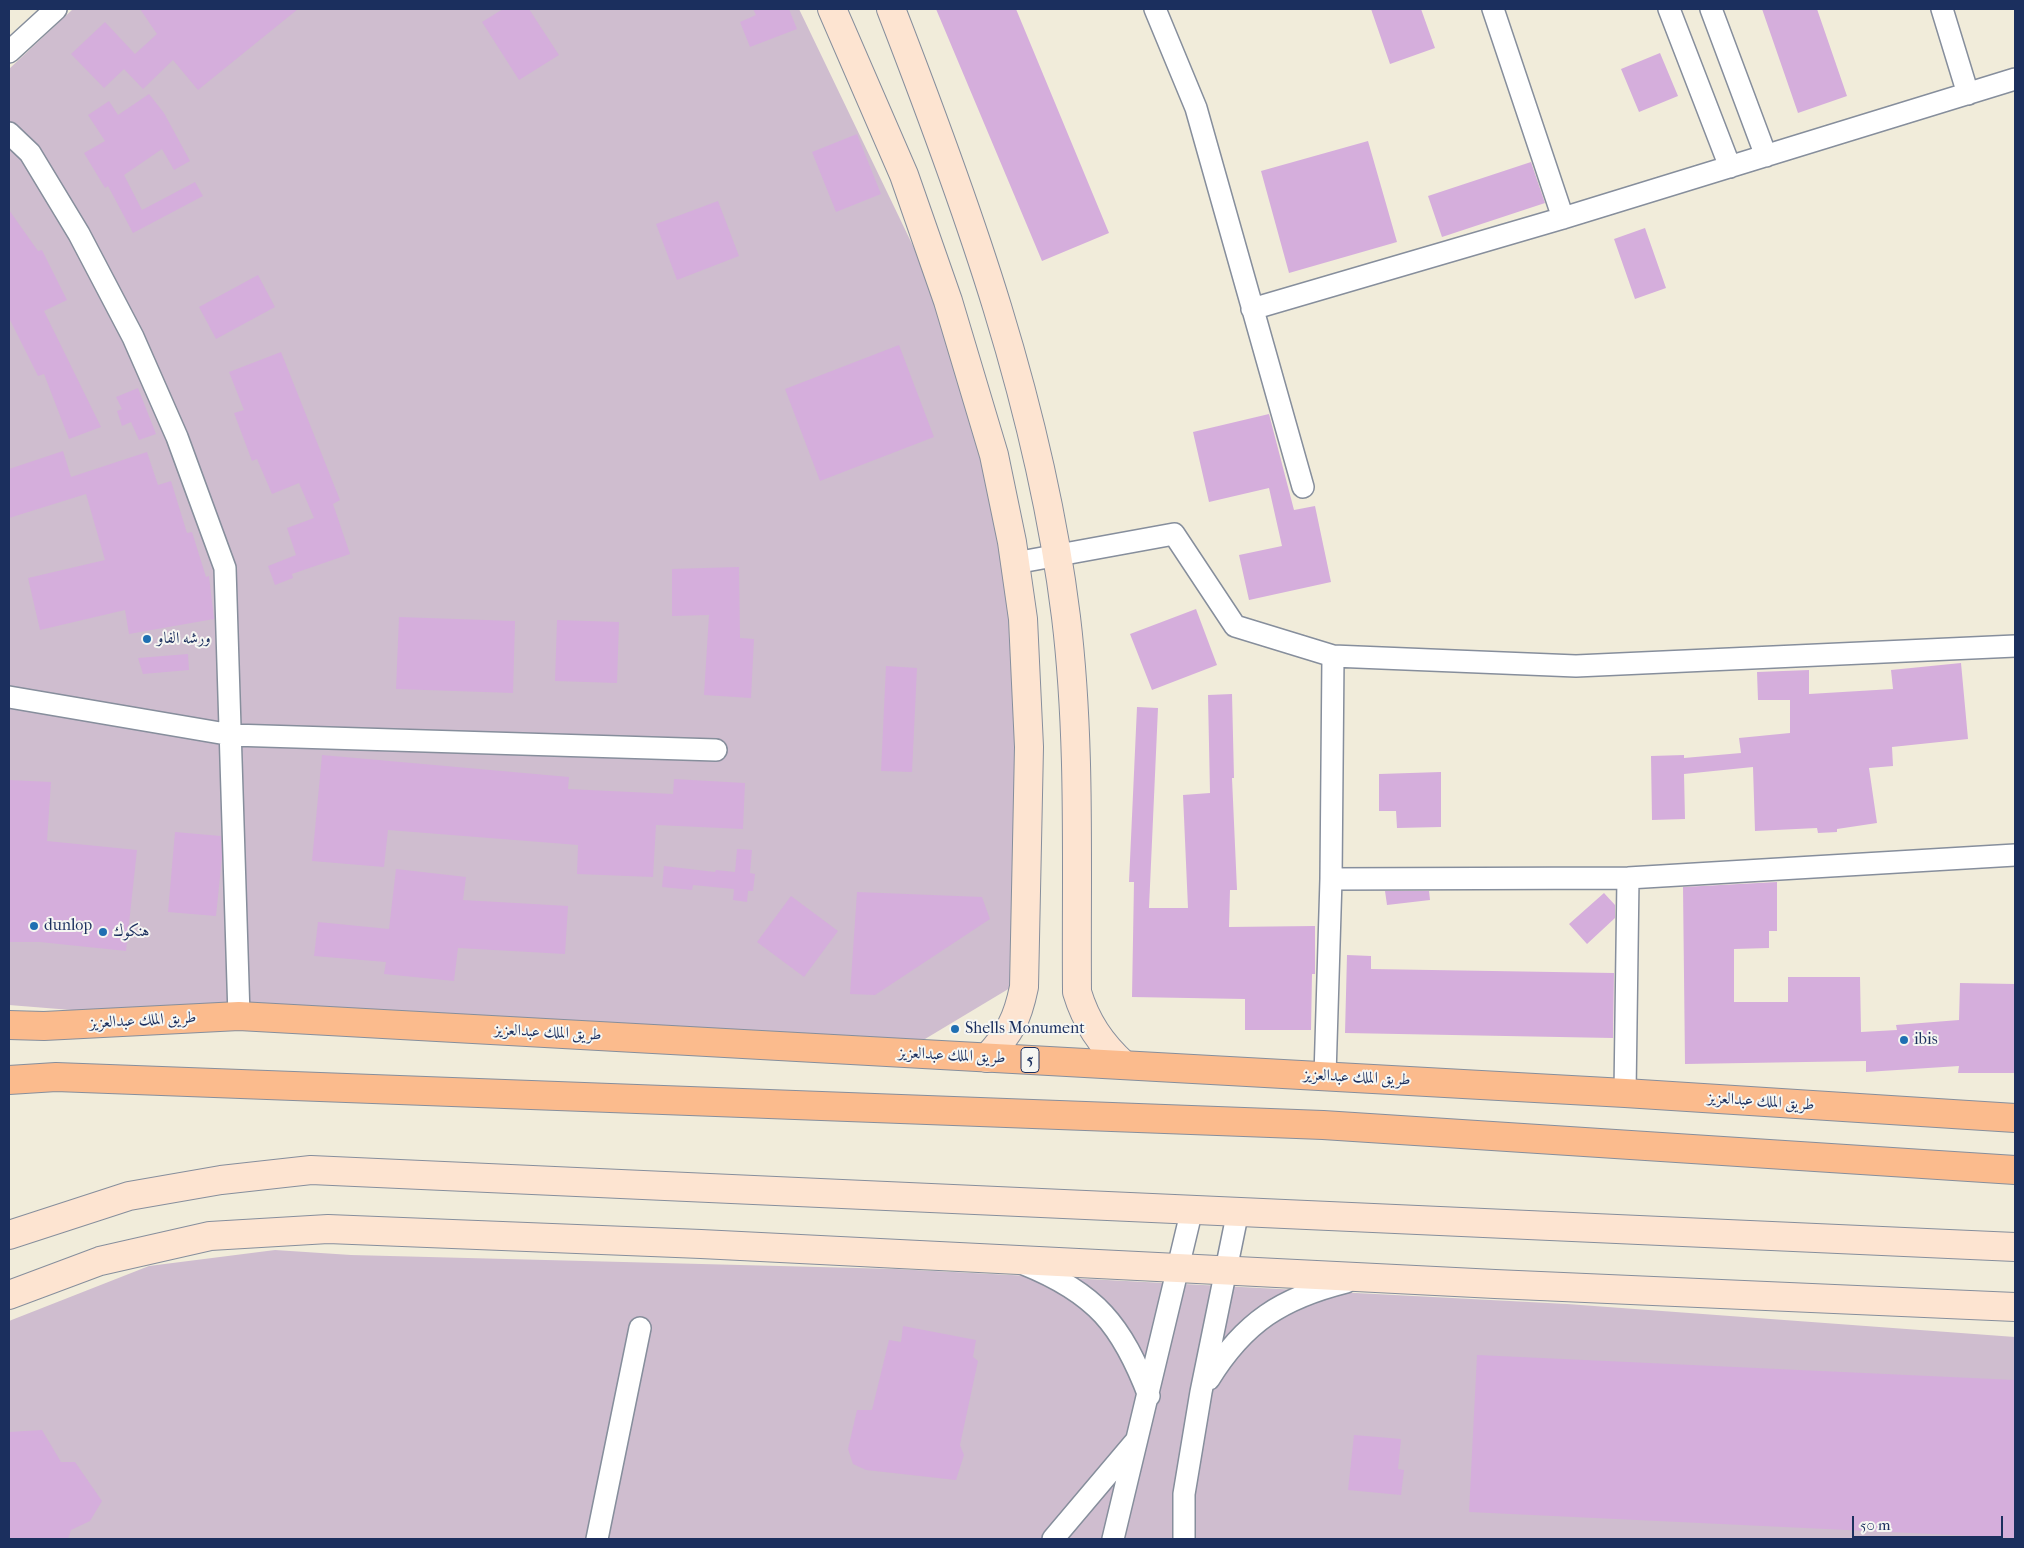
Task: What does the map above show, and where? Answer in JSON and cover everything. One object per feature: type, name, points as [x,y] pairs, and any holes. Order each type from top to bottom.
[{"type":"highway","name":"طريق الملك عبدالعزيز","points":[[9,1025],[44,1026],[239,1016],[1625,1093],[2015,1118]]},
{"type":"highway","points":[[9,1080],[56,1077],[1323,1125],[2015,1170]]},
{"type":"main road","points":[[832,9],[904,175],[948,301],[994,455],[1015,563],[1023,618],[1029,747],[1024,987],[1019,1014],[1006,1037],[987,1058]]},
{"type":"main road","points":[[891,9],[948,156],[991,287],[1035,441],[1057,556],[1066,618],[1076,744],[1077,992],[1083,1012],[1092,1029],[1107,1049],[1124,1065]]},
{"type":"main road","points":[[9,1235],[129,1196],[221,1180],[311,1170],[2015,1247]]},
{"type":"main road","points":[[9,1295],[100,1261],[210,1236],[328,1229],[2015,1307]]},
{"type":"street","points":[[9,52],[56,9]]},
{"type":"street","points":[[1155,9],[1196,108],[1303,487]]},
{"type":"street","points":[[1493,9],[1563,218]]},
{"type":"street","points":[[1669,9],[1730,167]]},
{"type":"street","points":[[1711,9],[1766,156]]},
{"type":"street","points":[[1942,9],[1968,94]]},
{"type":"street","points":[[1252,309],[1563,218],[2015,79]]},
{"type":"street","points":[[9,133],[30,154],[79,234],[133,337],[177,437],[225,568],[232,734],[239,1016]]},
{"type":"street","points":[[1015,563],[1174,534],[1235,626],[1333,656],[1576,666],[2015,646]]},
{"type":"street","points":[[1325,1076],[1331,879],[1333,656]]},
{"type":"street","points":[[9,697],[232,734],[716,750]]},
{"type":"street","points":[[1331,879],[1628,878],[2015,855]]},
{"type":"street","points":[[1625,1093],[1628,878]]},
{"type":"street","points":[[1113,1539],[1149,1396],[1192,1209]]},
{"type":"street","points":[[1184,1539],[1184,1494],[1201,1392],[1238,1211]]},
{"type":"street","points":[[1014,1260],[1048,1274],[1074,1289],[1104,1314],[1124,1338],[1149,1396]]},
{"type":"street","points":[[1201,1392],[1224,1354],[1242,1335],[1263,1318],[1286,1302],[1312,1291],[1362,1278]]},
{"type":"street","points":[[597,1539],[640,1328]]},
{"type":"street","points":[[1053,1539],[1139,1437]]},
{"type":"shaded area","points":[[73,9],[799,9],[951,325],[1022,587],[1042,823],[1030,976],[905,1051],[358,1033],[9,1005],[9,69]]},
{"type":"shaded area","points":[[275,1250],[351,1255],[896,1269],[1567,1304],[2015,1337],[2015,1539],[9,1539],[9,1321],[149,1266]]},
{"type":"building","points":[[140,9],[298,9],[198,90],[173,60],[143,89],[124,69],[104,88],[71,54],[105,22],[135,54],[157,34]]},
{"type":"building","points":[[503,9],[529,9],[559,55],[519,80],[482,22]]},
{"type":"building","points":[[753,9],[789,9],[797,29],[750,47],[740,22],[756,15]]},
{"type":"building","points":[[936,9],[1016,9],[1109,233],[1042,261]]},
{"type":"building","points":[[1371,9],[1421,9],[1435,48],[1390,64]]},
{"type":"building","points":[[1762,9],[1817,9],[1847,96],[1798,113]]},
{"type":"building","points":[[1660,53],[1678,96],[1639,112],[1621,69]]},
{"type":"building","points":[[149,94],[164,113],[190,161],[174,170],[162,149],[124,175],[142,210],[195,182],[203,196],[133,233],[108,186],[105,188],[84,153],[105,141],[88,115],[109,101],[118,115]]},
{"type":"building","points":[[857,134],[881,194],[836,212],[812,152]]},
{"type":"building","points":[[1368,141],[1397,242],[1289,273],[1261,171]]},
{"type":"building","points":[[1531,162],[1545,203],[1442,237],[1428,196]]},
{"type":"building","points":[[718,201],[739,256],[677,280],[656,224]]},
{"type":"building","points":[[9,210],[38,251],[42,250],[67,300],[44,311],[101,427],[69,439],[44,374],[38,376],[9,318]]},
{"type":"building","points":[[1645,228],[1666,288],[1635,299],[1614,239]]},
{"type":"building","points":[[258,275],[275,307],[216,339],[199,307]]},
{"type":"building","points":[[899,345],[934,437],[820,481],[785,389]]},
{"type":"building","points":[[281,352],[340,500],[333,504],[350,554],[292,574],[293,578],[275,585],[268,566],[296,555],[287,528],[314,518],[299,483],[272,494],[257,459],[252,461],[234,413],[244,410],[229,372]]},
{"type":"building","points":[[138,388],[156,434],[139,440],[131,422],[122,426],[117,411],[122,409],[116,397]]},
{"type":"building","points":[[1269,414],[1294,510],[1315,506],[1331,582],[1249,600],[1239,555],[1282,546],[1269,488],[1209,502],[1193,432]]},
{"type":"building","points":[[63,451],[71,477],[147,452],[158,485],[171,481],[187,533],[192,532],[206,577],[209,576],[214,619],[129,634],[125,610],[40,630],[28,578],[105,560],[86,494],[9,518],[9,469]]},
{"type":"building","points":[[739,567],[740,638],[754,639],[751,698],[704,695],[709,615],[672,616],[672,569]]},
{"type":"building","points":[[1196,609],[1217,665],[1152,690],[1130,634]]},
{"type":"building","points":[[399,617],[515,621],[513,693],[396,689]]},
{"type":"building","points":[[557,620],[619,622],[617,683],[555,681]]},
{"type":"building","points":[[188,654],[189,670],[143,674],[138,658]]},
{"type":"building","points":[[1961,663],[1968,739],[1892,747],[1893,766],[1869,768],[1877,823],[1837,829],[1837,832],[1818,833],[1817,828],[1755,831],[1753,767],[1684,774],[1685,819],[1652,820],[1651,756],[1684,755],[1684,758],[1741,753],[1739,738],[1790,733],[1790,700],[1758,700],[1757,672],[1809,670],[1809,694],[1893,689],[1891,670]]},
{"type":"building","points":[[886,666],[917,668],[912,772],[881,771]]},
{"type":"building","points":[[1232,694],[1234,778],[1232,778],[1237,890],[1230,890],[1229,927],[1315,926],[1315,974],[1312,974],[1311,1030],[1245,1030],[1245,999],[1132,997],[1134,882],[1129,882],[1137,707],[1158,708],[1149,908],[1188,908],[1183,795],[1210,793],[1208,695]]},
{"type":"building","points":[[322,755],[569,777],[568,789],[673,794],[674,779],[745,783],[743,829],[656,825],[653,877],[577,874],[578,845],[388,830],[384,867],[312,861]]},
{"type":"building","points":[[1441,772],[1441,827],[1397,828],[1396,811],[1379,811],[1379,774]]},
{"type":"building","points":[[9,780],[51,782],[47,841],[137,850],[126,951],[40,942],[9,942]]},
{"type":"building","points":[[175,832],[221,836],[222,857],[216,916],[168,912]]},
{"type":"building","points":[[737,849],[752,850],[750,873],[755,874],[753,891],[748,891],[747,902],[733,900],[734,889],[693,885],[692,890],[662,887],[664,866],[715,872],[716,870],[735,872]]},
{"type":"building","points":[[396,869],[466,877],[463,900],[568,906],[565,954],[458,948],[454,981],[384,974],[386,962],[314,956],[318,922],[389,929]]},
{"type":"building","points":[[1777,882],[1777,931],[1769,931],[1769,948],[1734,949],[1734,1002],[1788,1002],[1788,977],[1860,977],[1861,1032],[1897,1030],[1896,1025],[1959,1020],[1960,983],[2015,984],[2015,1073],[1958,1073],[1959,1066],[1866,1072],[1866,1061],[1685,1064],[1683,887]]},
{"type":"building","points":[[1385,891],[1429,891],[1430,900],[1387,905]]},
{"type":"building","points":[[857,892],[982,897],[990,919],[875,995],[850,994]]},
{"type":"building","points":[[1604,893],[1615,905],[1615,918],[1587,944],[1569,924]]},
{"type":"building","points":[[791,896],[838,931],[804,977],[757,942]]},
{"type":"building","points":[[1347,955],[1371,956],[1371,969],[1614,973],[1613,1038],[1345,1033]]},
{"type":"building","points":[[903,1326],[976,1340],[973,1357],[978,1361],[960,1445],[964,1455],[956,1480],[866,1470],[853,1464],[848,1449],[857,1410],[872,1410],[889,1340],[901,1342]]},
{"type":"building","points":[[1477,1355],[2015,1380],[2015,1538],[1469,1512]]},
{"type":"building","points":[[42,1430],[61,1462],[75,1462],[102,1501],[90,1521],[71,1530],[68,1539],[9,1539],[9,1432]]},
{"type":"building","points":[[1354,1435],[1401,1439],[1398,1469],[1404,1470],[1401,1495],[1348,1490]]},
{"type":"place","name":"ورشه الفاو","points":[[147,639]]},
{"type":"place","name":"dunlop","points":[[34,926]]},
{"type":"place","name":"هنكوك","points":[[103,932]]},
{"type":"place","name":"Shells Monument","points":[[955,1029]]},
{"type":"place","name":"ibis","points":[[1904,1040]]}]
